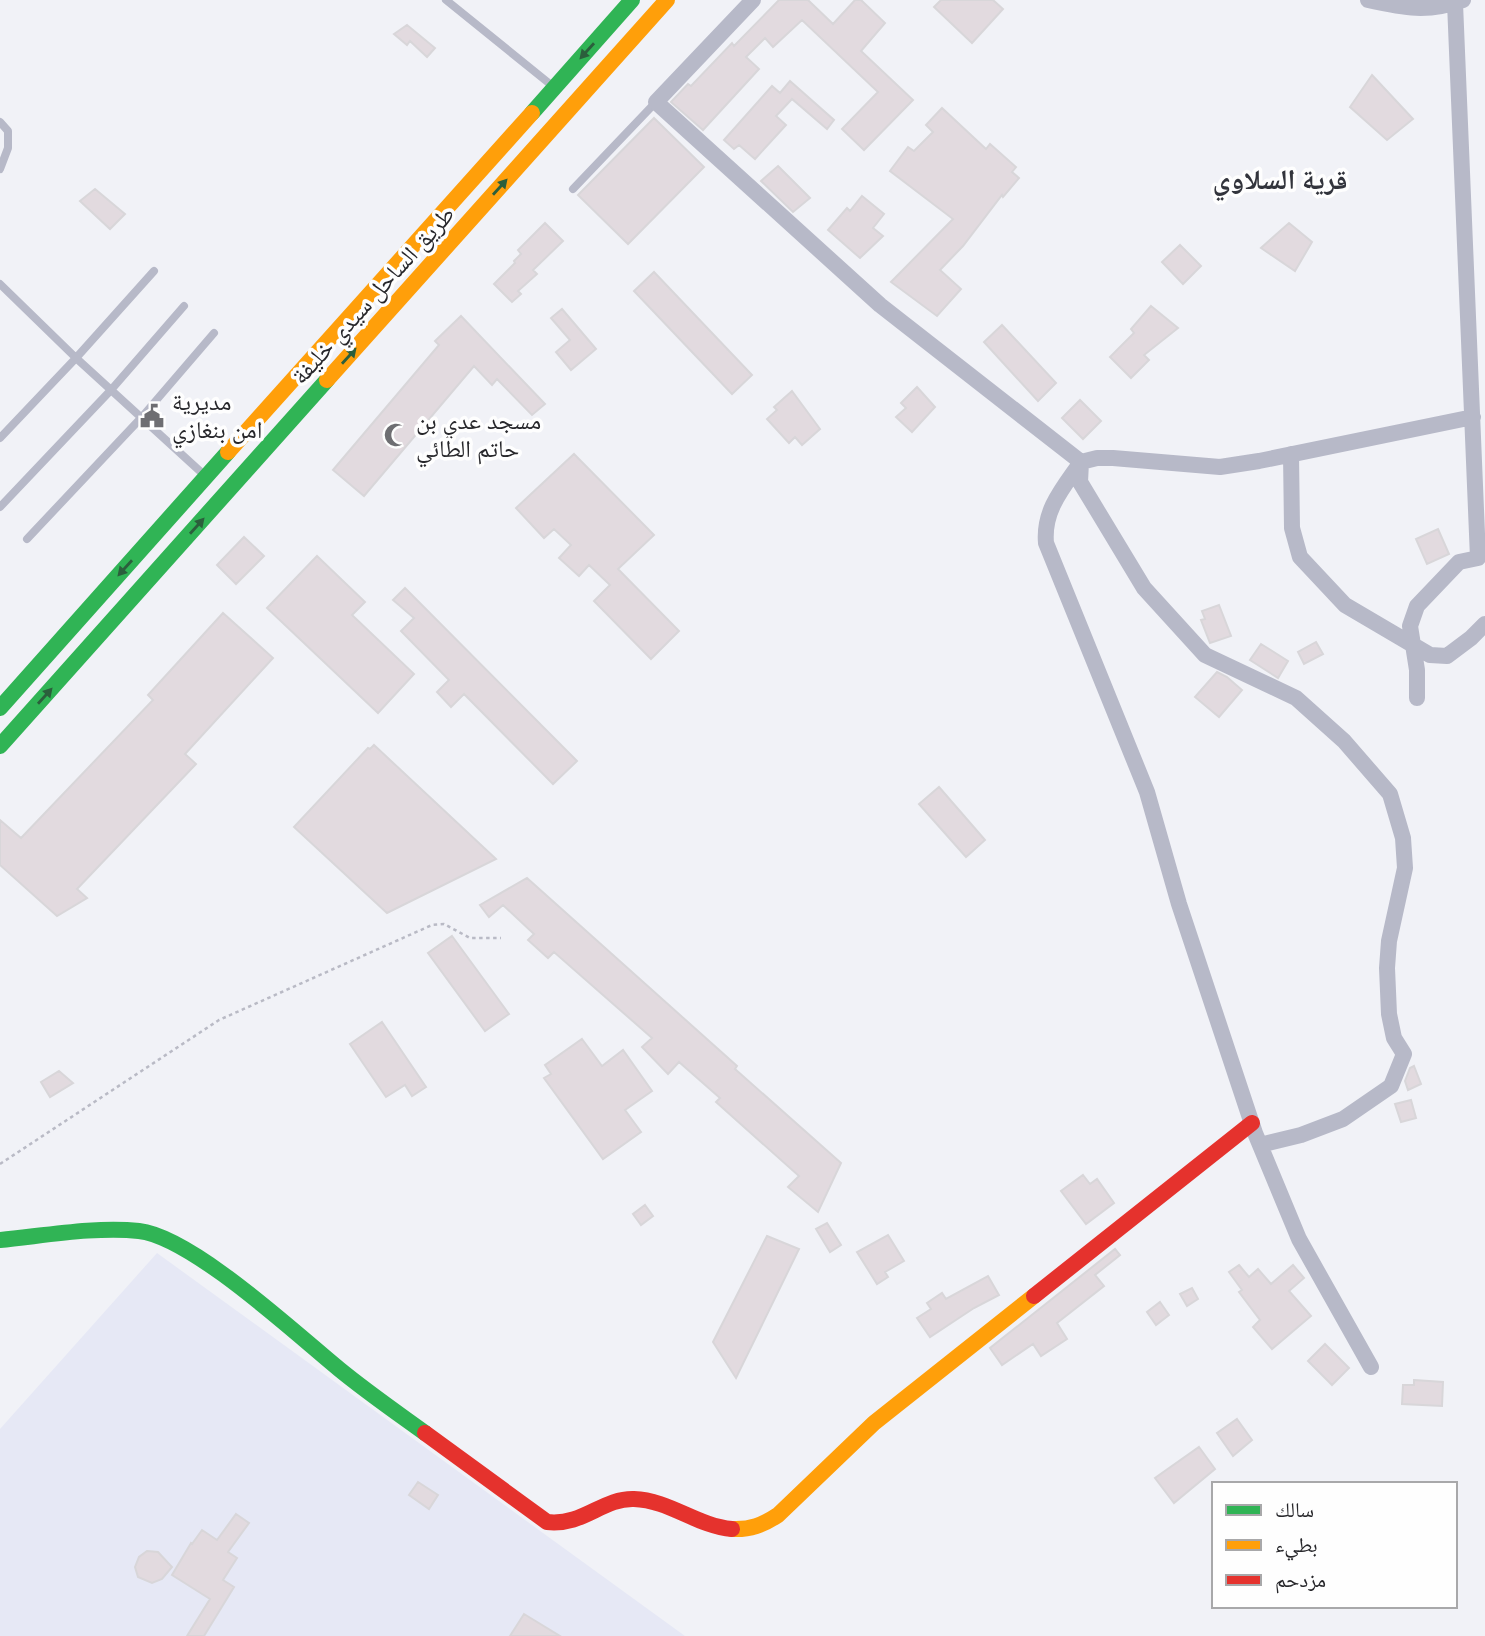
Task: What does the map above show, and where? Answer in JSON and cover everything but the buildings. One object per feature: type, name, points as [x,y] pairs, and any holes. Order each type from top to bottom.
[{"type":"main road","points":[[0,708],[632,0]]},
{"type":"main road","name":"طريق الساحل سيدي خليفة","points":[[0,746],[667,0]]},
{"type":"main road","points":[[0,1240],[102,1231],[139,1231],[166,1238],[223,1275],[360,1386],[547,1522],[559,1525],[575,1522],[620,1501],[632,1499],[649,1501],[729,1529],[744,1530],[760,1526],[778,1515],[874,1423],[1252,1123]]},
{"type":"street","points":[[753,0],[656,102],[880,305],[1081,462]]},
{"type":"street","points":[[1368,0],[1417,10],[1459,1],[1478,558],[1459,562],[1418,606],[1410,626],[1418,670],[1417,698]]},
{"type":"street","points":[[1371,1367],[1299,1239],[1260,1145],[1179,904],[1147,792],[1046,543],[1045,530],[1052,505],[1081,462],[1113,458],[1220,467],[1473,417]]},
{"type":"street","points":[[1291,454],[1292,528],[1300,557],[1345,605],[1430,655],[1447,656],[1485,624]]},
{"type":"street","points":[[1081,462],[1080,482],[1144,588],[1205,655],[1296,698],[1344,741],[1390,794],[1403,838],[1405,868],[1389,941],[1387,968],[1389,1014],[1394,1038],[1404,1054],[1391,1086],[1343,1119],[1301,1135],[1260,1145]]},
{"type":"lane","points":[[446,0],[575,103]]},
{"type":"lane","points":[[573,190],[656,102]]},
{"type":"lane","points":[[0,122],[8,131],[8,148],[0,169]]},
{"type":"lane","points":[[0,438],[154,271]]},
{"type":"lane","points":[[0,284],[76,358],[207,477]]},
{"type":"lane","points":[[0,507],[111,390],[184,306]]},
{"type":"lane","points":[[27,539],[141,418],[214,333]]},
{"type":"path","points":[[0,1164],[219,1020],[432,925],[444,924],[470,938],[501,938]]},
{"type":"shaded area","points":[[157,1253],[685,1636],[0,1636],[0,1429]]},
{"type":"traffic: fast","points":[[532,113],[632,0]]},
{"type":"traffic: fast","points":[[0,746],[327,380]]},
{"type":"traffic: fast","points":[[0,708],[228,452]]},
{"type":"traffic: fast","points":[[0,1240],[105,1230],[139,1231],[161,1237],[214,1268],[425,1433]]},
{"type":"traffic: slow","points":[[327,380],[667,0]]},
{"type":"traffic: slow","points":[[228,452],[532,113]]},
{"type":"traffic: slow","points":[[732,1529],[756,1526],[778,1515],[874,1423],[1034,1296]]},
{"type":"traffic: jam","points":[[1034,1296],[1252,1123]]},
{"type":"traffic: jam","points":[[425,1433],[547,1522],[572,1520],[612,1503],[634,1499],[647,1500],[707,1523],[732,1529]]},
{"type":"place","name":"مديرية امن بنغازي","points":[[152,416]]},
{"type":"place","name":"مسجد عدي بن حاتم الطائي","points":[[396,435]]},
{"type":"district","name":"قرية السلاوي","points":[[1280,179]]}]
